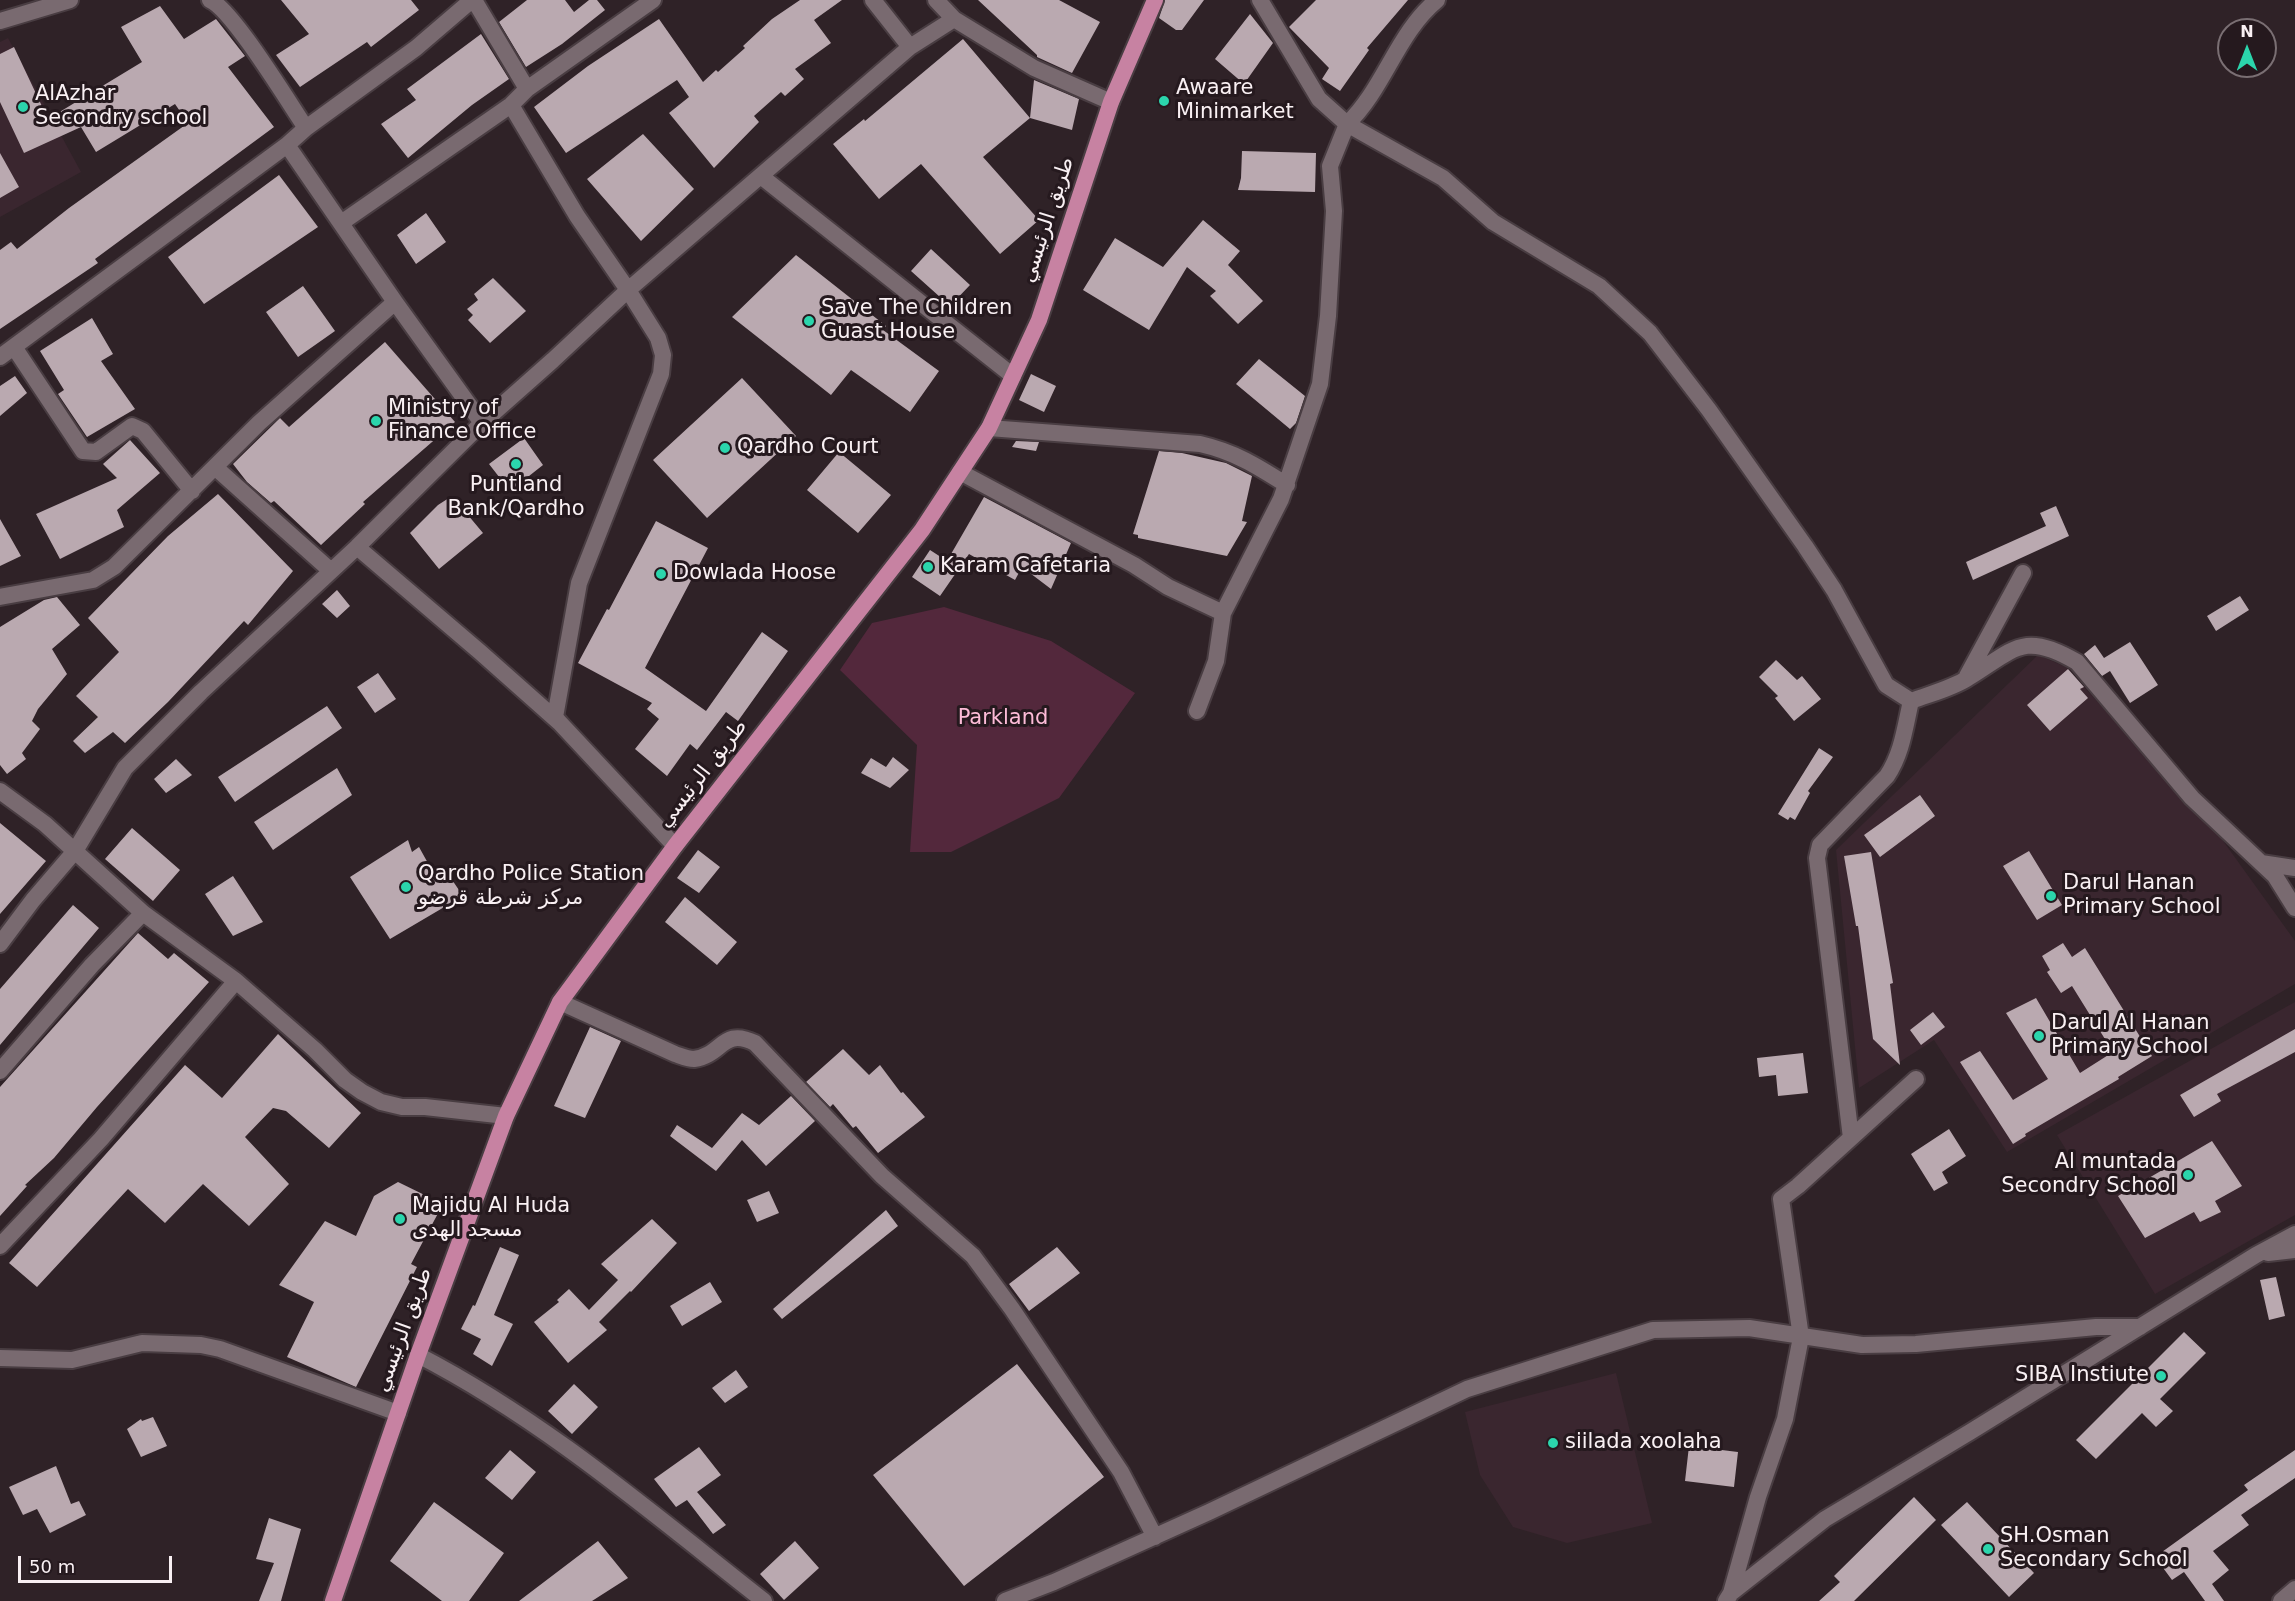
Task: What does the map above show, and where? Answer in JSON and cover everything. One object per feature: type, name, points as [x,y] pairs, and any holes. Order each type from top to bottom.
[{"type":"main road","name":"طريق الرئيسي","points":[[333,1601],[418,1355],[506,1116],[560,1002],[675,846],[922,530],[989,428],[1039,320],[1111,102],[1155,0]]},
{"type":"street","points":[[0,21],[70,0]]},
{"type":"street","points":[[192,491],[142,431],[132,426],[96,452],[83,451],[7,352],[416,48],[473,0],[527,89]]},
{"type":"street","points":[[341,224],[511,105],[527,89],[653,0]]},
{"type":"street","points":[[873,0],[910,47]]},
{"type":"street","points":[[936,0],[954,19],[1034,68],[1111,102]]},
{"type":"street","points":[[1260,0],[1319,99],[1347,124],[1443,178],[1493,222],[1599,285],[1650,333],[1709,410],[1805,546],[1834,590],[1886,685],[1911,701]]},
{"type":"street","points":[[1197,711],[1216,661],[1223,613],[1287,485],[1320,384],[1328,316],[1334,211],[1330,165],[1347,124],[1363,109],[1394,55],[1425,9],[1437,0]]},
{"type":"street","points":[[215,1],[236,24],[306,128]]},
{"type":"street","points":[[0,944],[33,900],[75,851],[125,768],[201,692],[357,547],[482,423],[628,290],[762,177],[910,47],[954,19]]},
{"type":"street","points":[[511,105],[577,216],[658,338],[663,355],[661,374],[579,583],[555,717],[675,846]]},
{"type":"street","points":[[287,145],[482,423]]},
{"type":"street","points":[[762,177],[1013,376]]},
{"type":"street","points":[[0,597],[93,580],[114,567],[259,423],[395,302]]},
{"type":"street","points":[[989,428],[1200,444],[1225,450],[1249,461],[1287,485]]},
{"type":"street","points":[[216,468],[331,571]]},
{"type":"street","points":[[960,472],[1134,565],[1168,587],[1223,613]]},
{"type":"street","points":[[357,547],[560,723]]},
{"type":"street","points":[[1966,680],[2023,573]]},
{"type":"street","points":[[1911,701],[1966,680],[2003,653],[2033,644],[2057,650],[2077,662],[2192,798],[2275,876],[2295,908]]},
{"type":"street","points":[[1851,1138],[1817,858],[1820,845],[1893,767],[1900,751],[1911,701]]},
{"type":"street","points":[[0,791],[45,824],[143,913],[236,981],[315,1050],[345,1080],[381,1102],[402,1107],[425,1107],[506,1116]]},
{"type":"street","points":[[2261,863],[2295,868]]},
{"type":"street","points":[[0,1071],[92,965],[143,913]]},
{"type":"street","points":[[0,1246],[101,1139],[236,981]]},
{"type":"street","points":[[560,1002],[691,1059],[705,1056],[733,1037],[744,1038],[755,1043],[882,1176],[974,1256],[1121,1472],[1155,1537]]},
{"type":"street","points":[[1728,1597],[1758,1497],[1785,1419],[1801,1337],[1781,1199],[1916,1079]]},
{"type":"street","points":[[1728,1597],[1825,1519],[2256,1255],[2295,1234]]},
{"type":"street","points":[[2256,1255],[2295,1250]]},
{"type":"street","points":[[1005,1601],[1155,1537],[1467,1389],[1653,1330],[1749,1328],[1862,1345],[1884,1345],[2096,1327],[2140,1327]]},
{"type":"street","points":[[0,1358],[72,1360],[142,1343],[201,1345],[220,1349],[398,1413]]},
{"type":"street","points":[[418,1355],[499,1401],[626,1492],[764,1601]]},
{"type":"street","points":[[2281,1601],[2295,1589]]},
{"type":"shaded area","name":"AlAzhar Secondry school","points":[[8,38],[81,172],[0,217],[0,42]]},
{"type":"shaded area","name":"Darul Hanan Primary School","points":[[2038,655],[2066,667],[2221,838],[2295,941],[2295,984],[2007,1152],[1934,1040],[1859,1088],[1836,850]]},
{"type":"shaded area","name":"Al muntada Secondry School","points":[[2295,1002],[2295,1215],[2155,1294],[2057,1135]]},
{"type":"shaded area","name":"siilada xoolaha","points":[[1616,1373],[1652,1523],[1567,1543],[1513,1527],[1480,1475],[1465,1412]]},
{"type":"green space","name":"Parkland","points":[[944,607],[1051,641],[1135,693],[1059,798],[951,852],[910,852],[917,745],[840,670],[872,623]]},
{"type":"building","points":[[281,0],[411,0],[419,10],[371,47],[367,42],[300,87],[276,55],[309,34]]},
{"type":"building","points":[[527,0],[565,0],[574,12],[589,0],[597,0],[605,10],[562,44],[526,67],[499,22]]},
{"type":"building","points":[[800,0],[842,0],[814,20],[831,43],[795,69],[804,79],[785,96],[781,92],[754,116],[759,122],[714,168],[669,113],[689,97],[677,80],[566,153],[534,107],[588,66],[659,19],[703,82],[745,48],[743,46],[772,19]]},
{"type":"building","points":[[978,0],[1059,0],[1100,22],[1072,73],[1037,57]]},
{"type":"building","points":[[1165,0],[1204,0],[1182,30],[1176,30],[1159,18]]},
{"type":"building","points":[[1316,0],[1408,0],[1367,48],[1369,50],[1340,91],[1322,79],[1329,68],[1289,27]]},
{"type":"building","points":[[160,6],[184,39],[216,19],[245,56],[228,67],[274,127],[95,259],[98,263],[0,329],[0,250],[11,242],[17,249],[69,208],[188,123],[175,104],[96,152],[81,127],[24,153],[0,102],[0,54],[14,47],[48,119],[142,62],[121,27]]},
{"type":"building","points":[[1250,14],[1273,43],[1244,84],[1215,59]]},
{"type":"building","points":[[481,34],[509,79],[472,105],[408,158],[381,124],[416,100],[407,89]]},
{"type":"building","points":[[963,39],[1030,118],[983,157],[1039,220],[1000,254],[921,164],[879,199],[833,144],[864,119],[865,121]]},
{"type":"building","points":[[1034,80],[1079,99],[1072,130],[1030,118]]},
{"type":"building","points":[[643,134],[694,189],[641,241],[587,179]]},
{"type":"building","points":[[1242,151],[1316,153],[1315,192],[1238,190]]},
{"type":"building","points":[[0,153],[19,187],[0,198]]},
{"type":"building","points":[[279,175],[318,227],[204,304],[168,257]]},
{"type":"building","points":[[426,213],[446,242],[416,264],[397,235]]},
{"type":"building","points":[[1203,220],[1240,251],[1228,265],[1263,301],[1238,324],[1210,296],[1216,291],[1187,267],[1149,330],[1083,290],[1115,238],[1163,267]]},
{"type":"building","points":[[931,249],[970,285],[950,306],[911,271]]},
{"type":"building","name":"Save The Children Guast House","points":[[796,255],[886,326],[883,330],[939,371],[910,412],[851,370],[831,395],[732,317]]},
{"type":"building","points":[[493,278],[526,311],[490,343],[468,320],[473,315],[467,309],[478,300],[474,294]]},
{"type":"building","points":[[303,286],[335,331],[298,357],[266,312]]},
{"type":"building","points":[[92,318],[113,354],[101,361],[135,409],[87,437],[58,394],[64,390],[40,351]]},
{"type":"building","points":[[385,342],[455,422],[363,502],[365,504],[321,545],[274,501],[271,503],[247,482],[233,464],[280,418],[289,427]]},
{"type":"building","points":[[1259,359],[1305,396],[1296,423],[1290,429],[1236,384]]},
{"type":"building","points":[[1031,374],[1056,386],[1044,412],[1019,400]]},
{"type":"building","points":[[15,376],[27,393],[0,416],[0,386]]},
{"type":"building","name":"Qardho Court","points":[[742,378],[796,436],[707,518],[653,460]]},
{"type":"building","name":"Puntland Bank/Qardho","points":[[524,438],[543,465],[510,491],[489,464]]},
{"type":"building","points":[[130,440],[160,473],[117,510],[124,527],[60,559],[36,514],[117,478],[103,464]]},
{"type":"building","points":[[1016,441],[1039,442],[1036,451],[1012,447]]},
{"type":"building","points":[[1159,451],[1182,453],[1226,463],[1252,476],[1242,521],[1247,522],[1227,556],[1138,538],[1138,535],[1133,534]]},
{"type":"building","points":[[839,452],[891,495],[858,533],[807,490]]},
{"type":"building","points":[[218,494],[293,571],[248,625],[244,621],[168,702],[125,743],[113,732],[85,753],[73,741],[98,717],[76,696],[119,652],[88,618],[168,536]]},
{"type":"building","name":"Puntland Bank/Qardho","points":[[452,496],[483,533],[439,569],[410,533],[438,505]]},
{"type":"building","points":[[984,497],[1071,543],[1051,589],[1022,567],[1015,580],[969,554],[940,596],[912,577],[930,550],[947,561]]},
{"type":"building","points":[[2056,506],[2069,536],[1973,580],[1966,562],[2046,526],[2040,513]]},
{"type":"building","points":[[0,519],[21,556],[0,566]]},
{"type":"building","points":[[656,521],[708,548],[645,668],[706,711],[762,632],[788,651],[738,721],[726,712],[697,750],[690,744],[667,776],[635,749],[659,719],[647,709],[652,703],[578,663]]},
{"type":"building","points":[[337,590],[350,606],[337,618],[322,604]]},
{"type":"building","points":[[2240,596],[2249,610],[2216,631],[2207,616]]},
{"type":"building","points":[[57,597],[80,625],[52,649],[67,674],[38,709],[32,721],[40,729],[22,753],[26,759],[7,774],[0,765],[0,627],[44,600]]},
{"type":"building","points":[[2130,642],[2158,685],[2130,703],[2110,671],[2102,676],[2084,654],[2095,645],[2104,658]]},
{"type":"building","points":[[1776,660],[1797,680],[1802,676],[1821,699],[1794,721],[1775,698],[1778,696],[1759,677]]},
{"type":"building","points":[[2068,669],[2084,687],[2080,689],[2088,698],[2050,731],[2027,705]]},
{"type":"building","points":[[378,673],[396,699],[375,713],[357,687]]},
{"type":"building","points":[[327,706],[342,728],[235,802],[218,777]]},
{"type":"building","points":[[1819,748],[1833,757],[1808,791],[1810,793],[1795,820],[1790,817],[1788,820],[1778,814]]},
{"type":"building","points":[[893,757],[909,770],[890,788],[861,773],[871,758],[886,767]]},
{"type":"building","points":[[176,759],[192,775],[166,793],[154,779]]},
{"type":"building","points":[[337,768],[352,795],[273,850],[254,822]]},
{"type":"building","points":[[1920,795],[1935,816],[1880,857],[1864,835]]},
{"type":"building","points":[[0,823],[46,861],[0,914]]},
{"type":"building","points":[[132,828],[180,870],[153,901],[105,859]]},
{"type":"building","name":"Qardho Police Station مركز شرطة قرضو","points":[[408,840],[412,852],[419,847],[434,874],[444,868],[463,896],[390,939],[350,877]]},
{"type":"building","points":[[698,850],[720,867],[699,893],[677,878]]},
{"type":"building","points":[[2029,851],[2062,905],[2037,920],[2003,866]]},
{"type":"building","points":[[1871,852],[1893,983],[1890,984],[1900,1065],[1873,1039],[1858,926],[1856,926],[1844,856]]},
{"type":"building","points":[[233,876],[263,922],[233,936],[205,894]]},
{"type":"building","points":[[685,897],[737,942],[717,965],[665,922]]},
{"type":"building","points":[[73,905],[99,928],[0,1045],[0,989]]},
{"type":"building","points":[[138,933],[168,959],[174,953],[209,982],[54,1158],[25,1185],[27,1186],[0,1216],[0,1087]]},
{"type":"building","points":[[2063,943],[2072,957],[2085,948],[2152,1056],[2118,1077],[2119,1079],[2025,1134],[2026,1136],[2013,1144],[1960,1062],[1980,1051],[2013,1100],[2048,1079],[2006,1013],[2036,998],[2080,1073],[2113,1052],[2072,986],[2061,993],[2047,972],[2050,970],[2042,956]]},
{"type":"building","points":[[1933,1012],[1945,1027],[1921,1045],[1910,1030]]},
{"type":"building","points":[[590,1027],[621,1041],[585,1118],[554,1106]]},
{"type":"building","points":[[2295,1029],[2295,1052],[2217,1094],[2221,1101],[2194,1117],[2180,1095]]},
{"type":"building","points":[[278,1034],[361,1113],[329,1148],[286,1111],[273,1108],[245,1137],[289,1184],[249,1226],[203,1184],[165,1223],[128,1189],[37,1287],[9,1263],[185,1065],[222,1098]]},
{"type":"building","points":[[843,1049],[869,1075],[880,1065],[901,1093],[903,1092],[925,1117],[878,1153],[856,1126],[853,1128],[833,1104],[830,1107],[806,1082]]},
{"type":"building","points":[[1803,1053],[1808,1093],[1778,1096],[1776,1075],[1759,1077],[1757,1058]]},
{"type":"building","points":[[791,1096],[815,1121],[766,1166],[742,1140],[716,1171],[670,1136],[677,1125],[712,1148],[742,1113],[759,1125]]},
{"type":"building","points":[[1949,1129],[1966,1156],[1942,1172],[1948,1183],[1934,1191],[1911,1154]]},
{"type":"building","points":[[2212,1141],[2242,1186],[2215,1201],[2221,1212],[2200,1222],[2194,1212],[2145,1238],[2118,1196]]},
{"type":"building","points":[[398,1182],[443,1204],[411,1264],[417,1267],[356,1387],[287,1357],[314,1302],[279,1285],[325,1221],[356,1236],[374,1196]]},
{"type":"building","points":[[769,1191],[779,1213],[757,1222],[747,1200]]},
{"type":"building","points":[[886,1210],[898,1226],[782,1319],[773,1309]]},
{"type":"building","points":[[652,1219],[677,1243],[599,1322],[607,1330],[568,1363],[534,1322],[559,1302],[557,1300],[569,1289],[589,1310],[618,1280],[601,1264]]},
{"type":"building","points":[[500,1247],[519,1255],[494,1315],[513,1324],[492,1366],[473,1354],[481,1339],[461,1329],[473,1305],[475,1306]]},
{"type":"building","points":[[1057,1247],[1080,1273],[1029,1311],[1009,1284]]},
{"type":"building","points":[[2276,1277],[2285,1316],[2269,1320],[2260,1280]]},
{"type":"building","points":[[710,1282],[722,1302],[682,1326],[670,1306]]},
{"type":"building","name":"SIBA Instiute","points":[[2184,1332],[2206,1353],[2160,1399],[2173,1411],[2156,1427],[2142,1413],[2096,1459],[2076,1440]]},
{"type":"building","points":[[1017,1364],[1104,1477],[964,1586],[873,1475]]},
{"type":"building","points":[[736,1370],[748,1387],[725,1403],[712,1388]]},
{"type":"building","points":[[574,1384],[598,1407],[572,1434],[548,1411]]},
{"type":"building","points":[[153,1417],[167,1446],[141,1457],[127,1429],[141,1419],[142,1421]]},
{"type":"building","points":[[1689,1446],[1738,1452],[1734,1487],[1685,1481]]},
{"type":"building","points":[[699,1447],[721,1475],[697,1492],[726,1525],[713,1534],[687,1500],[676,1507],[654,1479]]},
{"type":"building","points":[[510,1450],[536,1472],[512,1500],[485,1478]]},
{"type":"building","points":[[2295,1450],[2295,1478],[2241,1515],[2249,1525],[2213,1551],[2229,1570],[2212,1584],[2224,1601],[2205,1601],[2184,1572],[2172,1580],[2155,1557],[2248,1490],[2244,1485]]},
{"type":"building","points":[[56,1466],[71,1504],[79,1501],[86,1515],[50,1533],[37,1509],[23,1515],[9,1487]]},
{"type":"building","points":[[1914,1497],[1936,1520],[1854,1601],[1819,1601],[1840,1582],[1834,1576]]},
{"type":"building","points":[[434,1502],[504,1553],[469,1601],[442,1601],[390,1561]]},
{"type":"building","name":"SH.Osman Secondary School","points":[[1967,1502],[2034,1573],[2009,1597],[1941,1525]]},
{"type":"building","points":[[269,1518],[301,1529],[281,1601],[259,1601],[274,1563],[256,1559]]},
{"type":"building","points":[[598,1541],[628,1578],[592,1601],[519,1601]]},
{"type":"building","points":[[795,1541],[819,1568],[784,1600],[760,1574]]},
{"type":"place","name":"Awaare Minimarket","points":[[1164,101]]},
{"type":"place","name":"AlAzhar Secondry school","points":[[23,107]]},
{"type":"place","name":"Save The Children Guast House","points":[[809,321]]},
{"type":"place","name":"Ministry of Finance Office","points":[[376,421]]},
{"type":"place","name":"Qardho Court","points":[[725,448]]},
{"type":"place","name":"Puntland Bank/Qardho","points":[[516,464]]},
{"type":"place","name":"Karam Cafetaria","points":[[928,567]]},
{"type":"place","name":"Dowlada Hoose","points":[[661,574]]},
{"type":"place","name":"Qardho Police Station مركز شرطة قرضو","points":[[406,887]]},
{"type":"place","name":"Darul Hanan Primary School","points":[[2051,896]]},
{"type":"place","name":"Darul Al Hanan Primary School","points":[[2039,1036]]},
{"type":"place","name":"Al muntada Secondry School","points":[[2188,1175]]},
{"type":"place","name":"Majidu Al Huda مسجد الهدى","points":[[400,1219]]},
{"type":"place","name":"SIBA Instiute","points":[[2161,1376]]},
{"type":"place","name":"siilada xoolaha","points":[[1553,1443]]},
{"type":"place","name":"SH.Osman Secondary School","points":[[1988,1549]]}]
